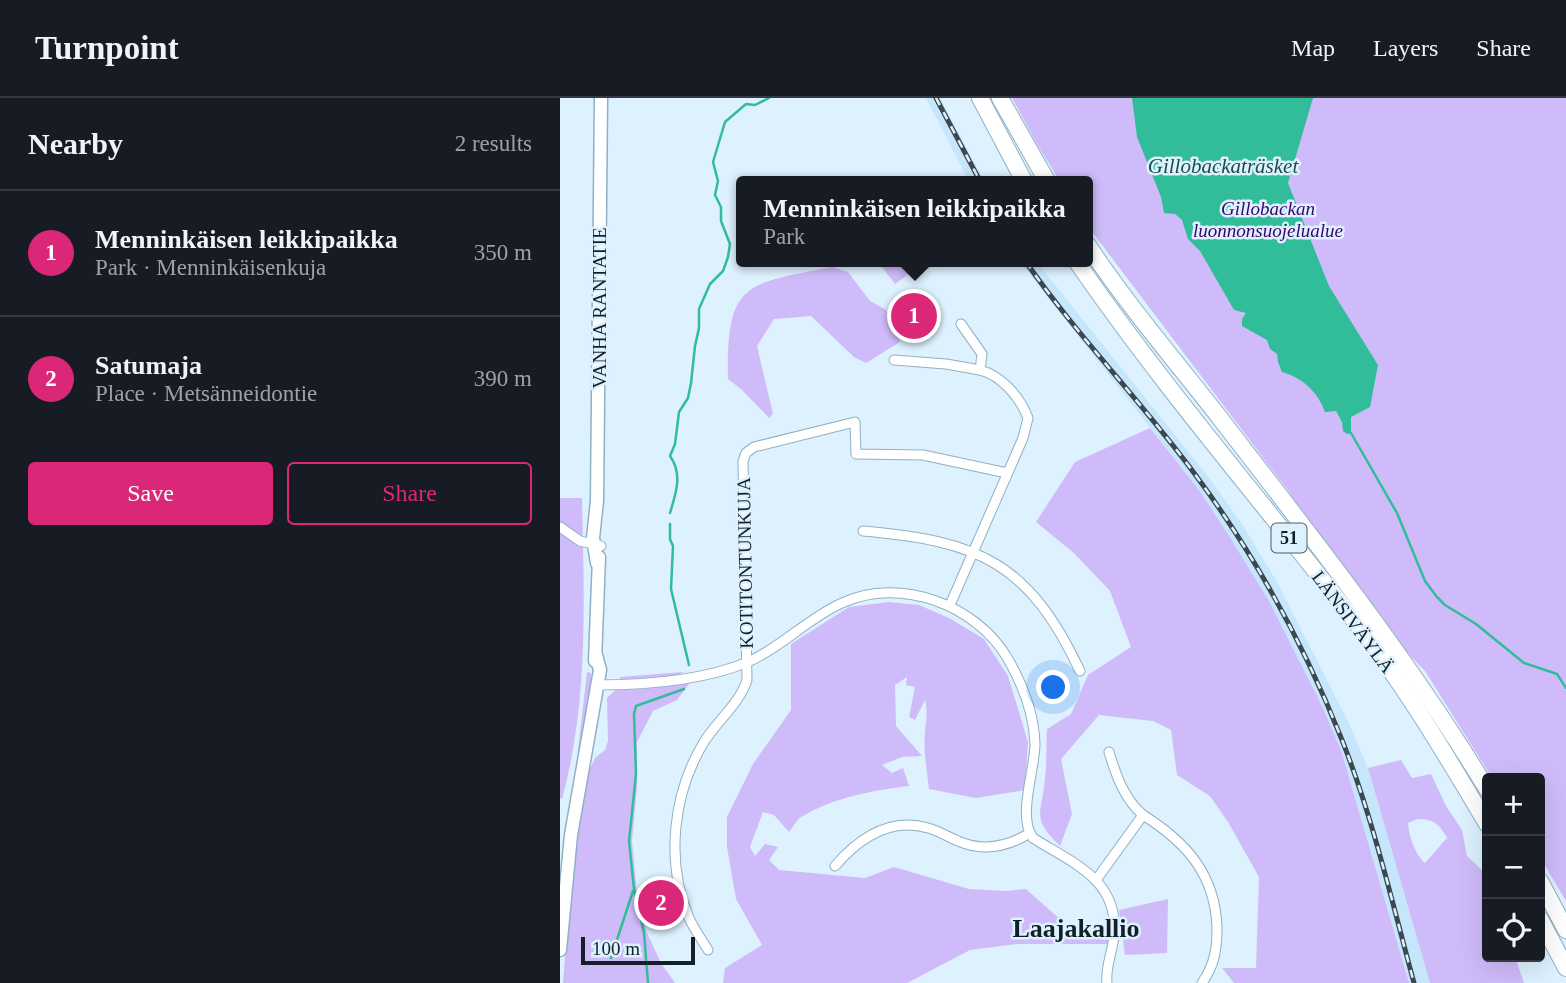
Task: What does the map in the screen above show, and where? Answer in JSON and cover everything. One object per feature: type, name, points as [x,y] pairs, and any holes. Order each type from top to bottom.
[{"type":"highway","points":[[980,98],[1021,176]]},
{"type":"highway","points":[[1000,98],[1044,176]]},
{"type":"highway","name":"LÄNSIVÄYLÄ","points":[[1093,252],[1359,600],[1463,748],[1482,780]]},
{"type":"highway","name":"LÄNSIVÄYLÄ","points":[[1081,267],[1202,428],[1352,617],[1441,748],[1482,816]]},
{"type":"highway","points":[[1545,890],[1566,930]]},
{"type":"highway","points":[[1545,928],[1566,968]]},
{"type":"main road","name":"VANHA RANTATIE","points":[[560,950],[570,846],[600,670],[596,655],[597,546],[600,530],[597,519],[601,98]]},
{"type":"street","points":[[961,324],[982,354],[980,370]]},
{"type":"street","points":[[901,357],[992,373],[1002,380],[1028,418],[1023,438],[950,605]]},
{"type":"street","name":"KOTITONTUNKUJA","points":[[747,662],[743,461],[746,453],[754,447],[855,422],[856,454],[923,455],[1007,473]]},
{"type":"street","points":[[560,527],[580,541],[597,546]]},
{"type":"street","points":[[863,531],[914,536],[972,551],[991,559],[1007,570],[1036,598],[1064,637],[1080,671]]},
{"type":"street","points":[[596,685],[678,680],[747,662],[851,599],[900,594],[915,595],[950,605],[994,639],[1008,657],[1024,693],[1034,727],[1035,742],[1027,810],[1030,833],[1096,880],[1110,899],[1114,915],[1114,935],[1107,983]]},
{"type":"street","points":[[708,950],[690,919],[681,893],[676,849],[678,812],[682,786],[695,756],[744,688],[747,662]]},
{"type":"street","points":[[1109,752],[1115,772],[1133,806],[1174,836],[1194,858],[1208,880],[1216,907],[1216,953],[1213,967],[1202,983]]},
{"type":"street","points":[[1096,880],[1143,815]]},
{"type":"street","points":[[835,866],[851,848],[865,838],[881,829],[898,825],[928,828],[962,843],[982,847],[1005,845],[1030,833]]},
{"type":"shaded area","points":[[926,98],[940,98],[981,176],[966,176]]},
{"type":"shaded area","points":[[1024,267],[1041,267],[1210,479],[1240,521],[1276,580],[1349,723],[1368,768],[1430,983],[1409,983],[1341,750],[1322,706],[1269,601],[1199,490]]},
{"type":"green space","name":"Gillobackan luonnonsuojelualue","points":[[1012,98],[1566,98],[1566,901],[1545,865],[1545,773],[1489,773],[1425,671],[1360,604],[1289,492],[1093,233],[1093,176],[1057,176]]},
{"type":"green space","points":[[832,267],[848,272],[870,301],[885,309],[899,329],[898,310],[913,291],[929,303],[928,322],[916,324],[915,332],[911,335],[899,332],[900,342],[866,363],[854,357],[811,316],[774,319],[757,346],[773,414],[769,418],[728,379],[728,347],[737,305],[747,293],[760,284]]},
{"type":"green space","points":[[882,267],[917,268],[895,284]]},
{"type":"green space","points":[[1150,428],[1199,490],[1229,536],[1269,601],[1322,706],[1341,750],[1409,983],[1234,983],[1222,968],[1256,968],[1259,877],[1210,796],[1177,775],[1171,730],[1153,721],[1099,715],[1061,759],[1072,814],[1060,846],[1041,821],[1047,729],[1071,714],[1088,675],[1131,647],[1110,591],[1075,554],[1036,522],[1075,462]]},
{"type":"green space","points":[[560,498],[582,498],[584,574],[581,687],[571,762],[562,799],[560,798]]},
{"type":"green space","points":[[889,602],[919,605],[949,618],[984,639],[1008,676],[1028,742],[1025,790],[976,798],[929,789],[924,746],[927,713],[925,700],[915,720],[909,717],[915,687],[906,685],[907,677],[895,685],[896,726],[922,756],[902,757],[882,765],[892,773],[903,768],[909,786],[827,804],[801,817],[789,832],[774,815],[763,812],[750,847],[755,856],[765,844],[778,847],[769,860],[779,870],[865,878],[894,867],[969,889],[1026,889],[1080,937],[1110,934],[1109,944],[1017,944],[970,950],[907,983],[723,983],[725,968],[762,945],[736,899],[727,847],[727,817],[753,764],[791,710],[791,644],[849,607]]},
{"type":"green space","points":[[587,672],[591,673],[590,700],[576,768]]},
{"type":"green space","points":[[683,672],[680,675],[621,681],[620,677]]},
{"type":"green space","points":[[692,680],[677,700],[653,711],[637,742],[637,788],[632,841],[637,893],[647,933],[661,963],[675,983],[563,983],[572,865],[585,780],[595,758],[605,750],[608,741],[607,698],[616,689]]},
{"type":"green space","points":[[1401,760],[1412,778],[1431,774],[1446,806],[1462,830],[1467,856],[1481,869],[1482,962],[1517,962],[1524,983],[1430,983],[1368,768]],"holes":[[[1417,819],[1432,821],[1442,829],[1447,838],[1425,863],[1413,845],[1408,823]]]},
{"type":"green space","points":[[1168,899],[1167,953],[1125,955],[1119,910]]},
{"type":"water","name":"Gillobackaträsket","points":[[1132,98],[1313,98],[1288,183],[1329,286],[1378,365],[1370,407],[1351,417],[1351,433],[1343,431],[1336,411],[1325,412],[1309,387],[1282,372],[1277,354],[1270,349],[1267,340],[1242,326],[1246,313],[1234,310],[1200,251],[1188,239],[1182,220],[1175,214],[1164,213],[1161,197],[1137,137]]},
{"type":"waterway","points":[[670,513],[677,477],[670,456],[675,444],[679,412],[688,398],[691,383],[699,309],[710,284],[723,271],[730,244],[721,221],[721,207],[715,195],[718,181],[713,162],[725,122],[746,104],[755,105],[769,98]]},
{"type":"waterway","points":[[1351,433],[1397,513],[1425,581],[1437,597],[1524,663],[1557,674],[1566,688]]},
{"type":"waterway","points":[[670,524],[673,546],[671,589],[689,665]]},
{"type":"waterway","points":[[648,983],[644,933],[634,889],[629,841],[636,774],[634,714],[636,706],[684,689]]},
{"type":"waterway","points":[[611,958],[633,891]]},
{"type":"railway","points":[[936,98],[977,176]]},
{"type":"railway","points":[[1030,267],[1197,477],[1219,507],[1278,604],[1328,705],[1353,770],[1381,860],[1414,983]]},
{"type":"place","name":"Menninkäisen leikkipaikka","points":[[914,316]]},
{"type":"place","name":"Satumaja","points":[[661,903]]},
{"type":"district","name":"Laajakallio","points":[[1076,928]]}]
